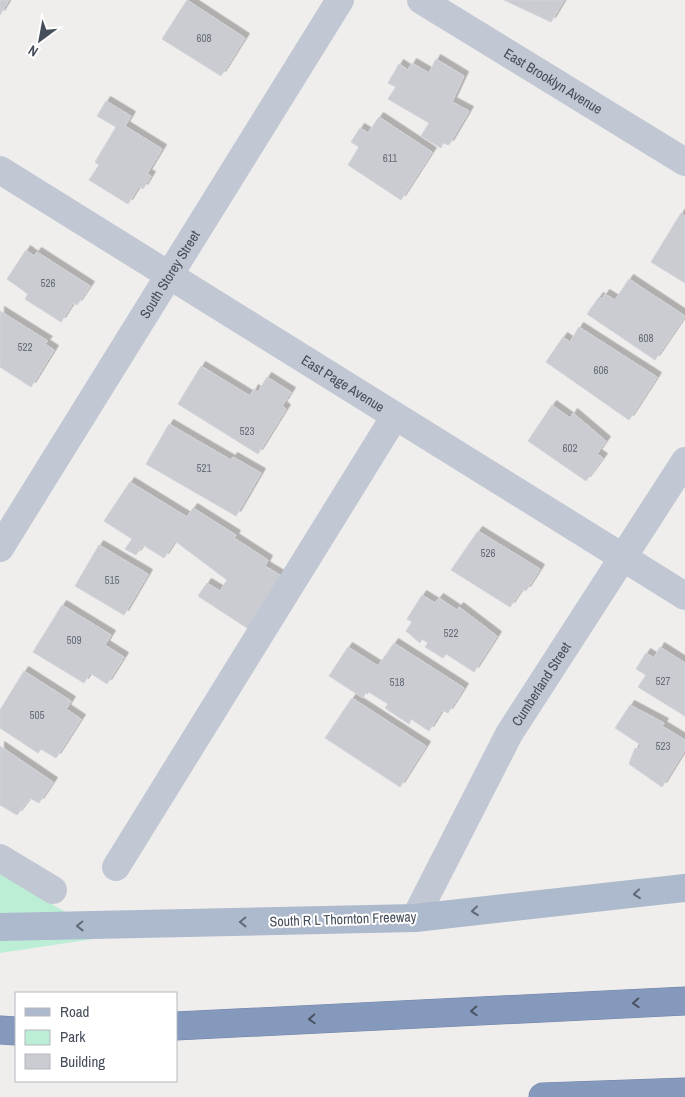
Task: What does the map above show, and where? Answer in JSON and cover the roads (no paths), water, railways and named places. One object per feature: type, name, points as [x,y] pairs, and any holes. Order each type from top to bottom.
[{"type":"highway","points":[[178,1026],[685,1001]]},
{"type":"highway","points":[[0,1030],[15,1030]]},
{"type":"highway","points":[[543,1097],[685,1092]]},
{"type":"main road","name":"South R L Thornton Freeway","points":[[0,927],[415,918],[685,888]]},
{"type":"street","name":"South Storey Street","points":[[0,548],[340,0]]},
{"type":"street","name":"East Brooklyn Avenue","points":[[420,0],[685,162]]},
{"type":"street","name":"East Page Avenue","points":[[0,170],[685,596]]},
{"type":"street","points":[[116,867],[395,416]]},
{"type":"street","name":"Cumberland Street","points":[[415,918],[509,734],[685,461]]},
{"type":"street","points":[[0,858],[53,890]]}]
